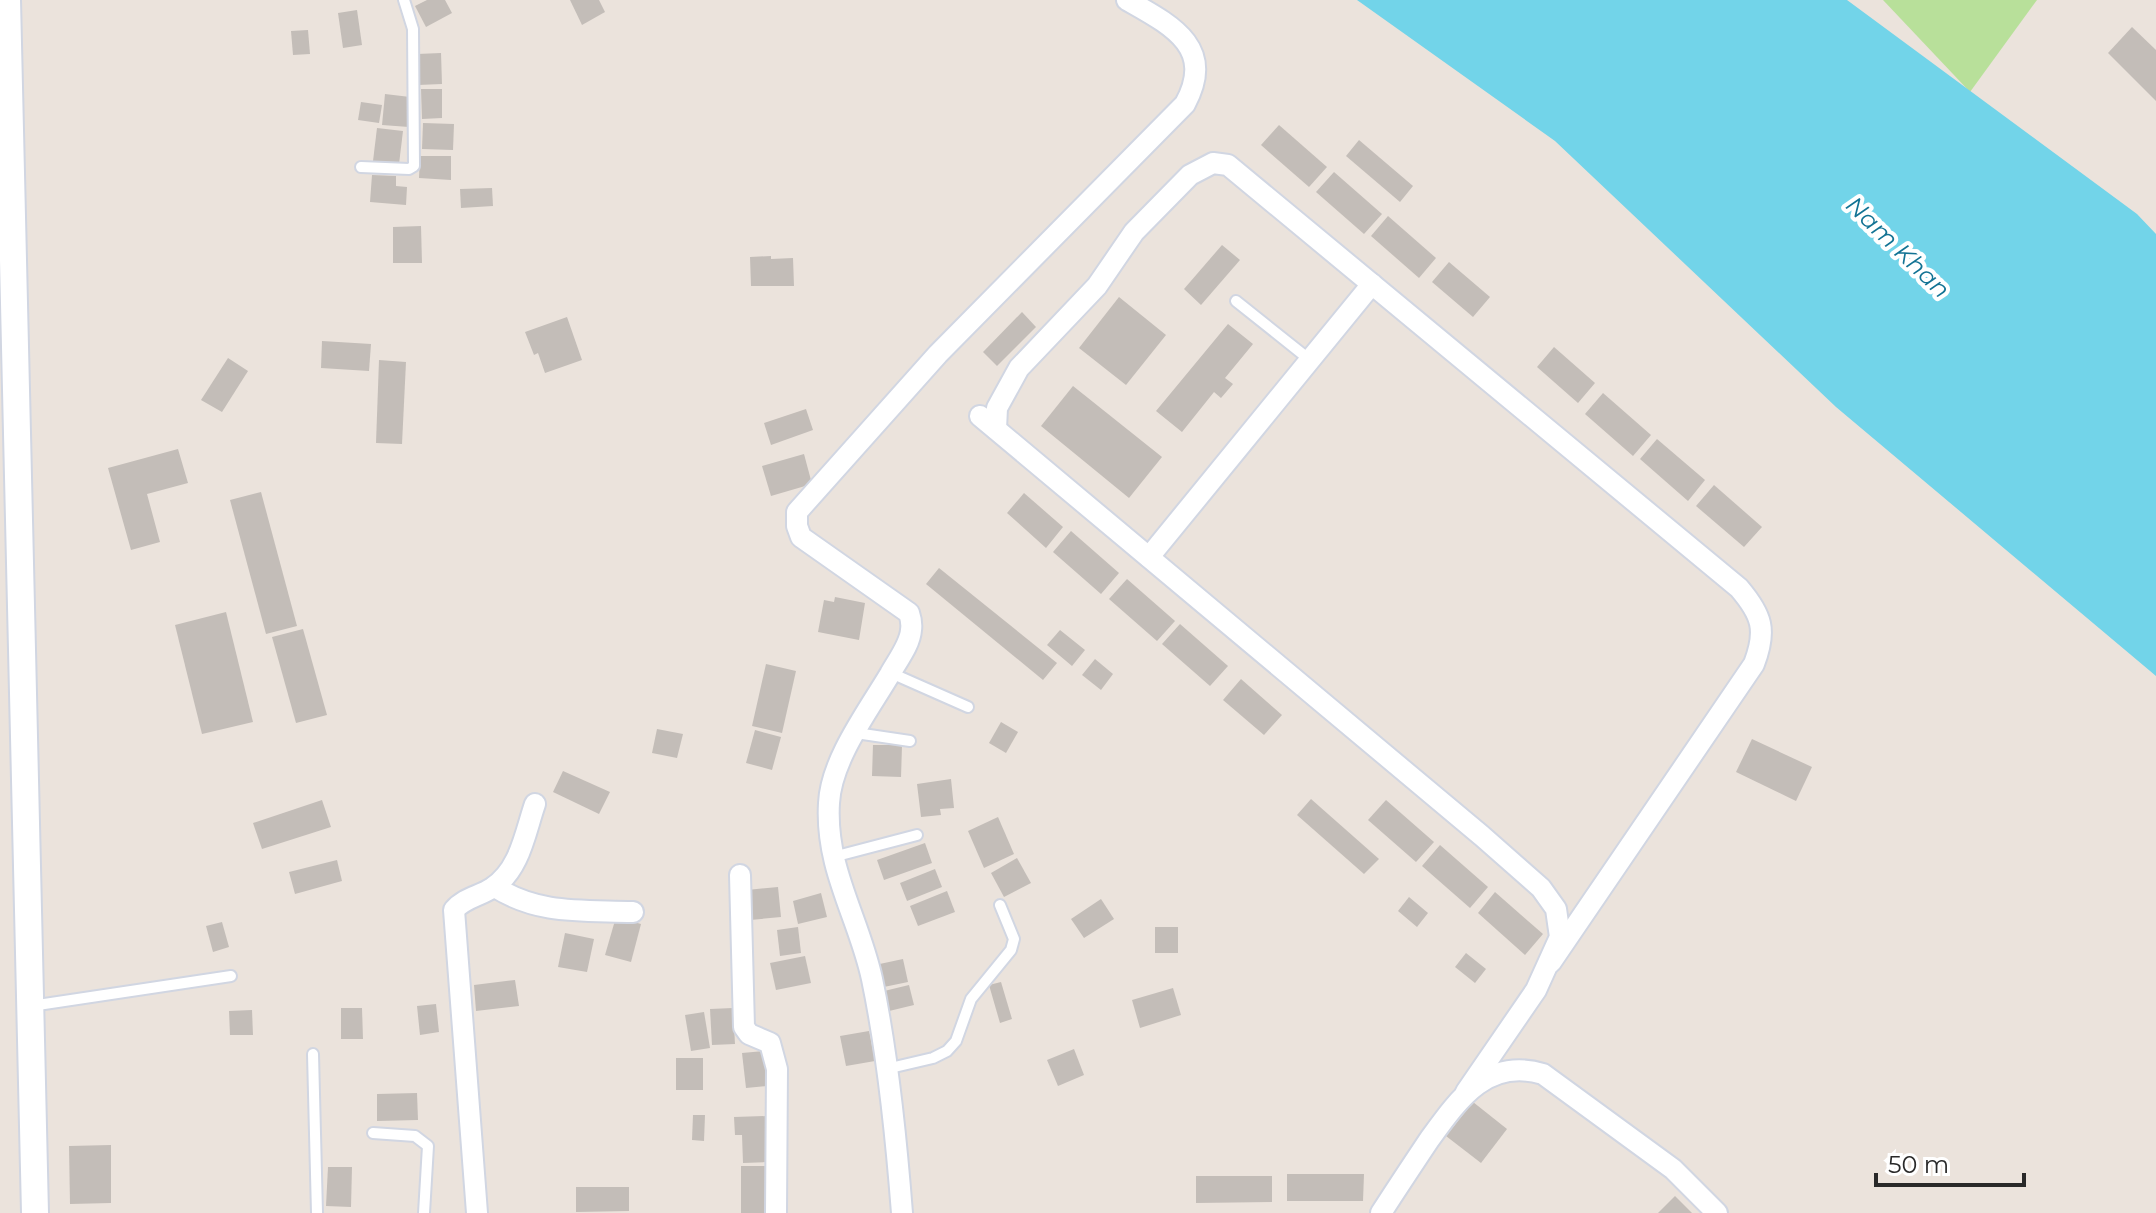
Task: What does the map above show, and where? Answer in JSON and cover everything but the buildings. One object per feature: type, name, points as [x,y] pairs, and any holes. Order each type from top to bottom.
[{"type":"street","points":[[7,0],[35,1213]]},
{"type":"street","points":[[902,1213],[898,1158],[872,976],[833,857],[828,806],[831,781],[839,759],[911,634],[909,613],[801,537],[797,512],[938,354],[1185,104],[1192,91],[1196,66],[1188,41],[1127,0]]},
{"type":"street","points":[[1381,1213],[1536,990],[1551,962],[1754,664],[1761,644],[1761,622],[1753,605],[1739,588],[1228,165],[1213,163],[1190,175],[1134,232],[1097,286],[1019,368],[988,422],[1541,888],[1556,909],[1560,937],[1551,962]]},
{"type":"street","points":[[1149,557],[1372,284]]},
{"type":"street","points":[[477,1213],[454,910],[460,902],[495,887],[505,879],[514,865],[535,804]]},
{"type":"street","points":[[740,875],[744,1027],[749,1034],[770,1043],[777,1069],[776,1213]]},
{"type":"street","points":[[495,887],[540,908],[633,912]]},
{"type":"street","points":[[1466,1092],[1491,1076],[1510,1070],[1543,1074],[1673,1169],[1717,1213]]},
{"type":"lane","points":[[361,167],[409,169],[414,166],[413,29],[404,0]]},
{"type":"lane","points":[[1236,301],[1310,360]]},
{"type":"lane","points":[[891,673],[968,707]]},
{"type":"lane","points":[[856,733],[910,741]]},
{"type":"lane","points":[[833,857],[917,835]]},
{"type":"lane","points":[[886,1069],[933,1058],[947,1051],[956,1041],[971,999],[1011,950],[1014,939],[1000,905]]},
{"type":"lane","points":[[30,1006],[231,976]]},
{"type":"lane","points":[[313,1054],[317,1213]]},
{"type":"lane","points":[[373,1133],[415,1136],[428,1146],[424,1213]]},
{"type":"green space","points":[[1883,0],[2037,0],[1970,92]]},
{"type":"water","name":"Nam Khan","points":[[1357,0],[1847,0],[2137,214],[2156,234],[2156,676],[1836,407],[1555,141]]}]
